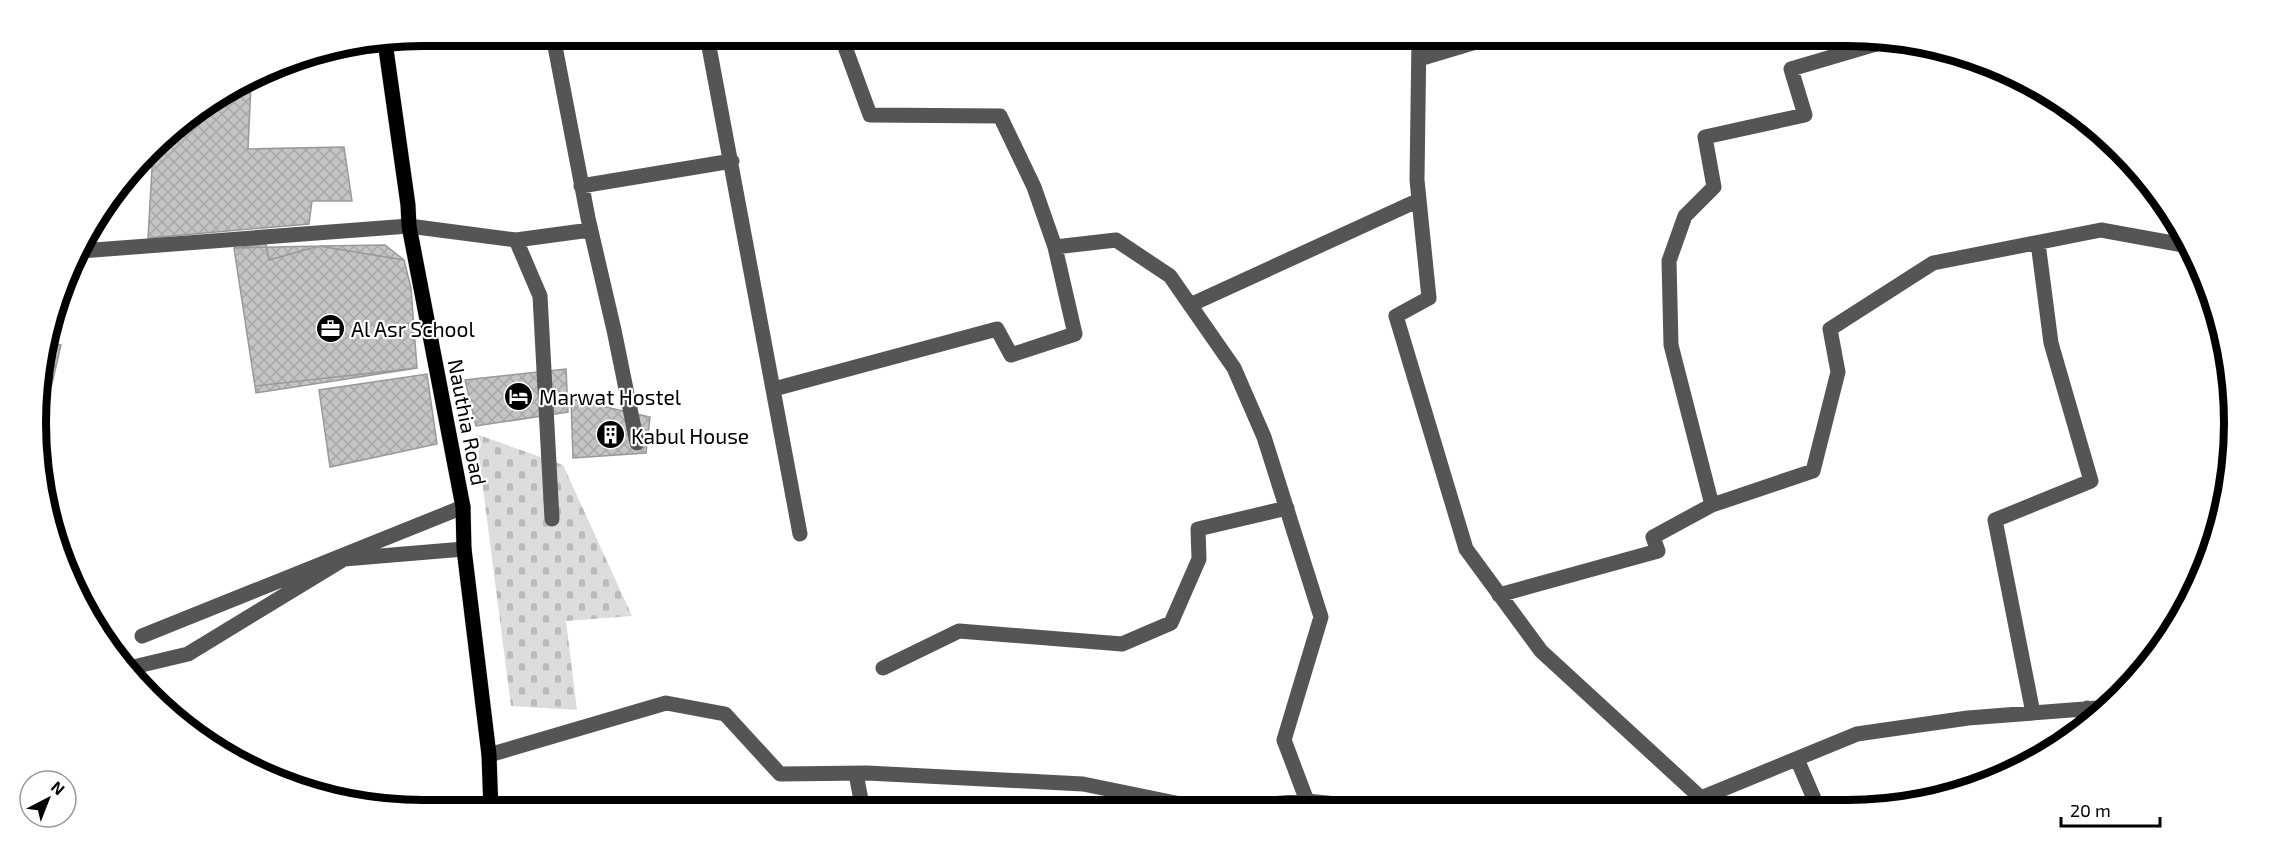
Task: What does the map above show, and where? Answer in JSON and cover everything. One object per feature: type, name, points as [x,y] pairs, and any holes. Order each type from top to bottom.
[{"type":"main road","name":"Nauthia Road","points":[[386,49],[409,226],[463,507],[464,549],[489,755],[491,800]]},
{"type":"street","points":[[555,46],[590,230],[614,330],[637,443]]},
{"type":"street","points":[[709,46],[800,534]]},
{"type":"street","points":[[774,389],[997,329],[1011,355],[1075,334],[1055,247],[1034,187],[1000,116],[870,115],[845,46]]},
{"type":"street","points":[[1419,46],[1417,180],[1429,298],[1396,316],[1466,549],[1541,651],[1699,800]]},
{"type":"street","points":[[1419,59],[1463,46]]},
{"type":"street","points":[[1712,505],[1671,345],[1669,271],[1669,261],[1685,216],[1714,187],[1705,137],[1805,115],[1791,69],[1866,47]]},
{"type":"street","points":[[581,186],[732,161]]},
{"type":"street","points":[[1190,305],[1419,200]]},
{"type":"street","points":[[89,250],[409,226],[516,240],[590,230]]},
{"type":"street","points":[[1499,595],[1658,551],[1653,537],[1712,505],[1813,471],[1838,372],[1830,329],[1933,263],[2101,230],[2179,244]]},
{"type":"street","points":[[516,240],[540,296],[552,519]]},
{"type":"street","points":[[1055,247],[1116,240],[1170,276],[1234,368],[1264,437],[1321,616],[1284,740],[1307,800]]},
{"type":"street","points":[[2033,712],[1995,520],[2091,481],[2051,343],[2038,243]]},
{"type":"street","points":[[142,636],[463,507]]},
{"type":"street","points":[[883,668],[959,632],[1122,644],[1171,622],[1198,559],[1198,529],[1287,508]]},
{"type":"street","points":[[135,666],[188,654],[344,559],[464,549]]},
{"type":"street","points":[[489,755],[666,703],[725,714],[780,774],[856,774],[1083,784],[1161,800]]},
{"type":"street","points":[[1708,800],[1857,734],[1968,718],[2033,712],[2086,716]]},
{"type":"street","points":[[1797,759],[1815,800]]},
{"type":"street","points":[[856,774],[861,800]]},
{"type":"green space","points":[[476,434],[563,465],[632,616],[566,621],[577,710],[511,706]]},
{"type":"building","points":[[251,88],[248,149],[344,147],[352,201],[312,201],[309,224],[148,238],[152,162],[194,124]]},
{"type":"building","name":"Al Asr School","points":[[266,244],[269,260],[319,246],[385,245],[404,260],[411,288],[417,368],[256,393],[234,248]]},
{"type":"building","name":"Al Asr School","points":[[319,246],[404,260],[411,288],[417,368],[255,386],[234,248]]},
{"type":"building","points":[[55,345],[61,345],[47,406]]},
{"type":"building","name":"Marwat Hostel","points":[[566,369],[568,412],[476,426],[465,380]]},
{"type":"building","points":[[427,374],[437,444],[330,467],[319,390]]},
{"type":"building","name":"Kabul House","points":[[571,399],[650,417],[646,453],[573,458]]},
{"type":"place","name":"Al Asr School","points":[[330,328]]},
{"type":"place","name":"Marwat Hostel","points":[[518,396]]},
{"type":"place","name":"Kabul House","points":[[610,435]]}]
